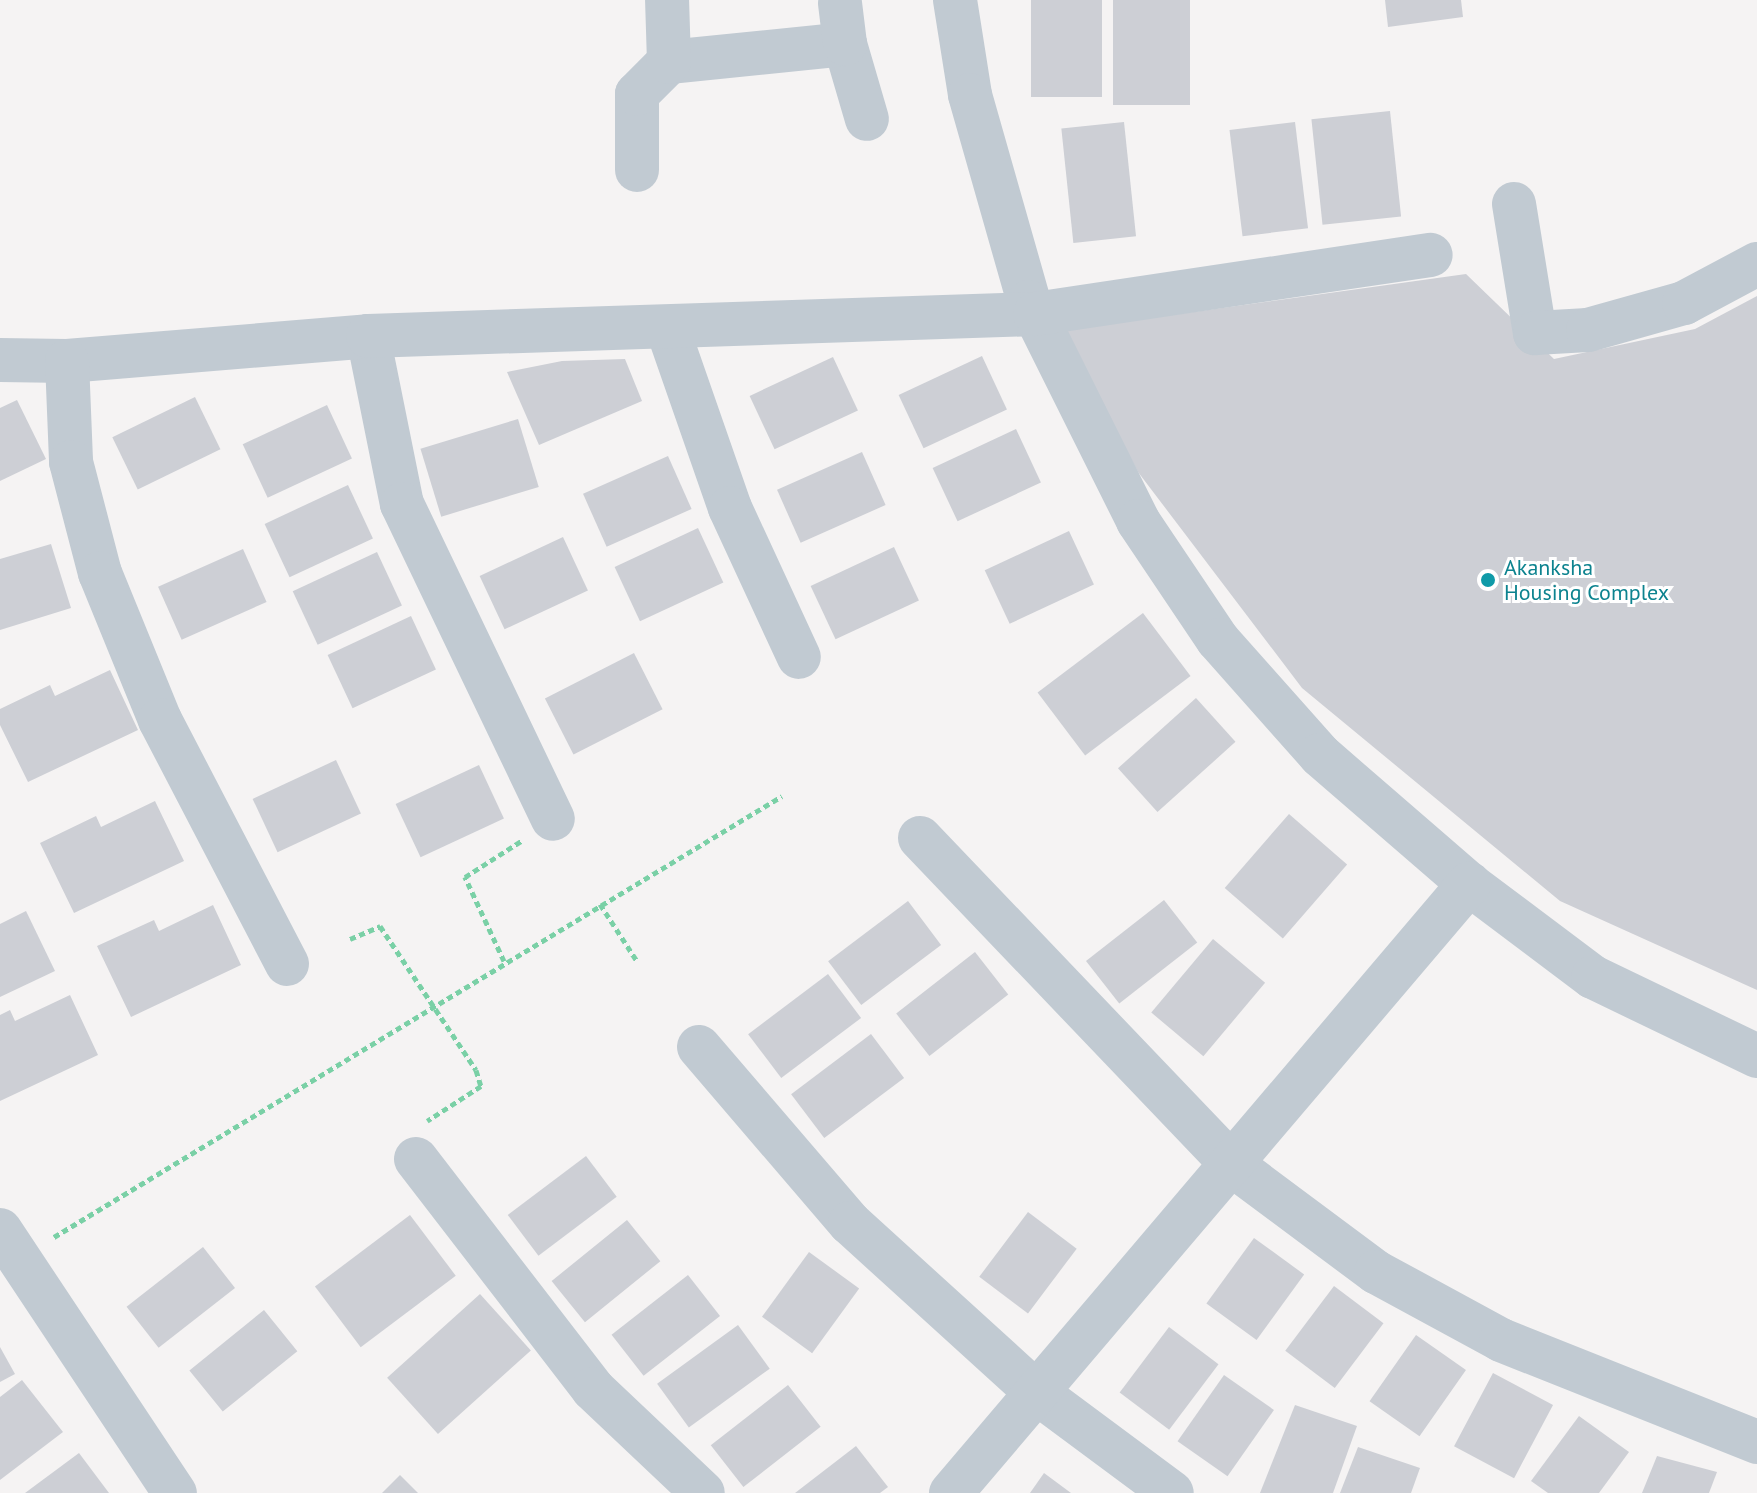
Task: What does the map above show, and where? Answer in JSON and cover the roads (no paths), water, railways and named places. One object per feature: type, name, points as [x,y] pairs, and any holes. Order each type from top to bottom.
[{"type":"street","points":[[667,0],[669,62]]},
{"type":"street","points":[[955,0],[970,95],[1035,314],[1138,521],[1218,640],[1320,755],[1469,884],[1593,977],[1757,1056]]},
{"type":"street","points":[[637,170],[637,94],[669,62],[842,24],[867,119]]},
{"type":"street","points":[[1514,204],[1535,333],[1588,330],[1684,303],[1757,264]]},
{"type":"street","points":[[0,360],[67,361],[368,336],[668,330],[1035,314],[1431,255]]},
{"type":"street","points":[[668,330],[730,508],[799,657]]},
{"type":"street","points":[[368,336],[402,504],[553,819]]},
{"type":"street","points":[[67,361],[71,462],[100,573],[160,720],[287,964]]},
{"type":"street","points":[[920,838],[1231,1164],[1376,1272],[1501,1340],[1757,1442]]},
{"type":"street","points":[[951,1493],[1469,884]]},
{"type":"street","points":[[699,1047],[850,1223],[1036,1392],[1172,1493]]},
{"type":"street","points":[[416,1159],[593,1389],[703,1493]]},
{"type":"street","points":[[9,1244],[175,1493]]},
{"type":"place","name":"Akanksha Housing Complex","points":[[1488,580]]}]
